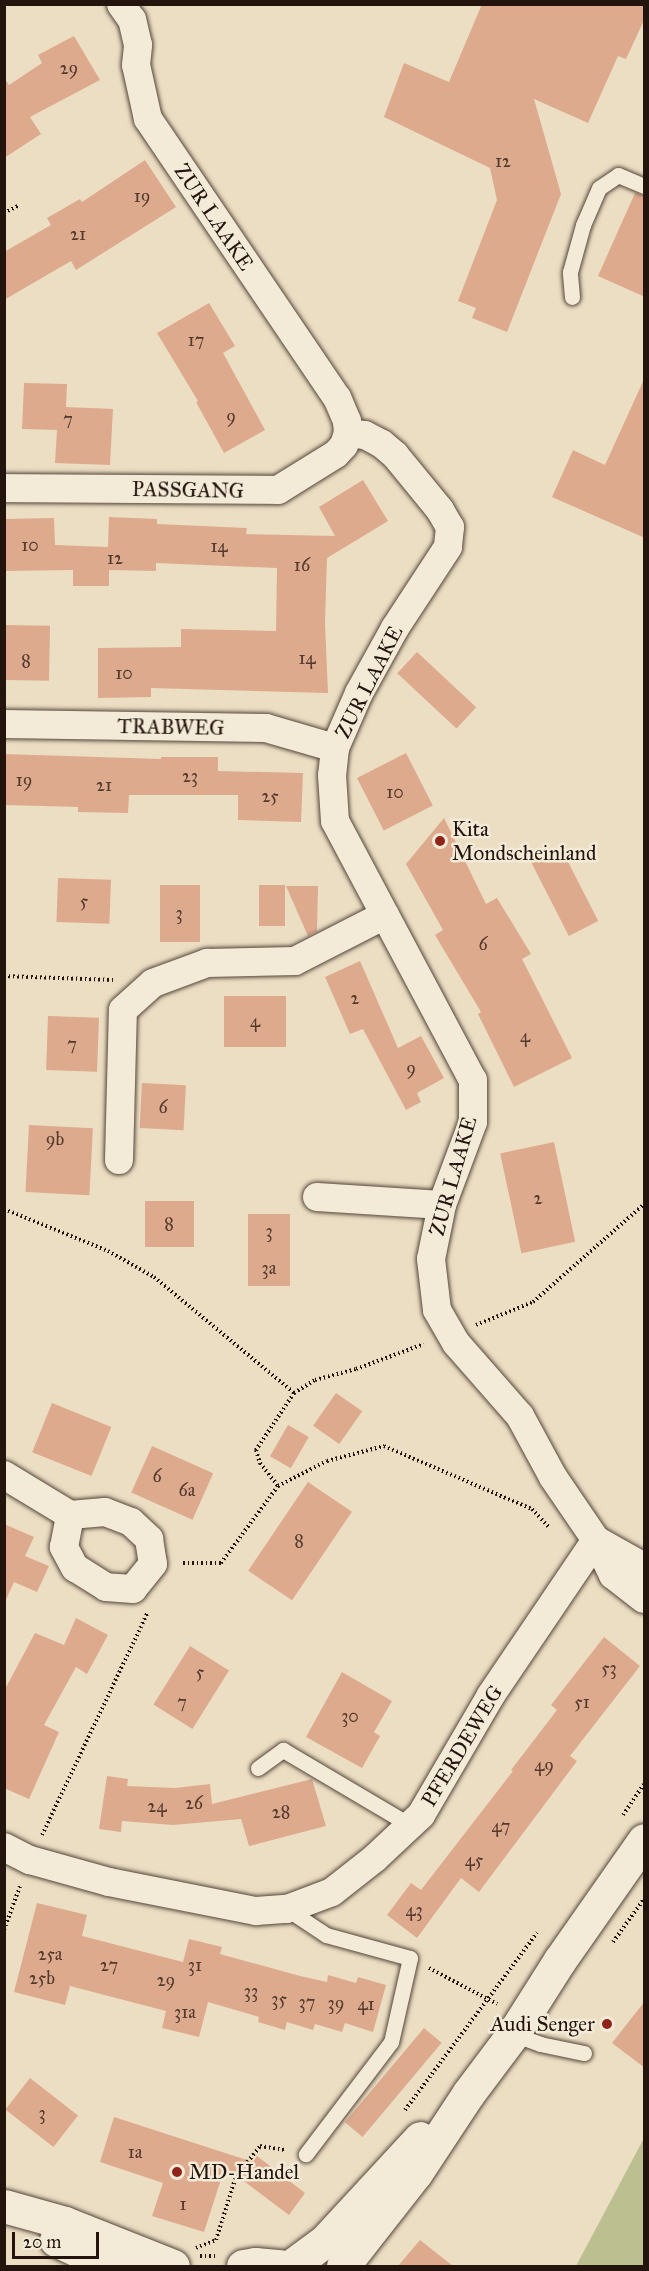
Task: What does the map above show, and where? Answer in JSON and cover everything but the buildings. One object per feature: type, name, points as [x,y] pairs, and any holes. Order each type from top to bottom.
[{"type":"main road","points":[[344,2266],[416,2173],[468,2094],[518,2025],[631,1831]]},
{"type":"main road","points":[[291,2266],[325,2241],[426,2131],[468,2094]]},
{"type":"main road","points":[[6,2207],[184,2260]]},
{"type":"main road","points":[[6,2207],[42,2233],[111,2266]]},
{"type":"main road","points":[[243,2266],[262,2264],[280,2266]]},
{"type":"street","name":"ZUR LAAKE","points":[[121,4],[132,20],[138,45],[136,65],[148,119],[337,398],[348,433],[365,435],[395,454],[440,510],[450,527],[448,547],[395,628],[359,693],[335,748],[332,775],[335,821],[473,1080],[473,1122],[442,1205],[431,1259],[437,1310],[451,1335],[520,1416],[589,1551]]},
{"type":"street","name":"PASSGANG","points":[[4,488],[278,490],[336,454],[344,445],[348,433]]},
{"type":"street","name":"TRABWEG","points":[[4,724],[266,728],[335,748]]},
{"type":"street","points":[[119,1160],[123,1010],[153,983],[207,963],[295,961],[385,915]]},
{"type":"street","points":[[317,1197],[442,1205]]},
{"type":"street","points":[[4,1475],[70,1515],[105,1512],[131,1521],[149,1539],[153,1564],[133,1589],[106,1587],[75,1568],[64,1547],[70,1515]]},
{"type":"street","points":[[589,1551],[645,1567]]},
{"type":"street","points":[[589,1551],[613,1575],[645,1599]]},
{"type":"street","name":"PFERDEWEG","points":[[4,1846],[30,1860],[109,1882],[256,1911],[287,1909],[332,1892],[375,1858],[421,1815],[491,1695],[589,1551]]},
{"type":"lane","points":[[572,297],[570,272],[584,225],[599,188],[618,175],[645,186]]},
{"type":"lane","points":[[258,1768],[283,1750],[410,1825]]},
{"type":"lane","points":[[287,1909],[326,1935],[410,1958],[391,2042],[306,2154]]},
{"type":"lane","points":[[518,2025],[540,2044],[584,2053]]},
{"type":"path","points":[[4,213],[18,206]]},
{"type":"path","points":[[4,976],[153,983]]},
{"type":"path","points":[[278,1486],[260,1463],[256,1450],[294,1393],[315,1380],[356,1369],[451,1335],[533,1302],[645,1204]]},
{"type":"path","points":[[4,1209],[108,1251],[154,1277],[294,1393]]},
{"type":"path","points":[[153,1564],[222,1563],[278,1486],[327,1461],[384,1446],[532,1509],[589,1551]]},
{"type":"path","points":[[4,1930],[30,1860],[148,1612]]},
{"type":"path","points":[[631,1831],[645,1784]]},
{"type":"path","points":[[418,2094],[544,1925]]},
{"type":"path","points":[[410,1958],[488,1999],[518,2025]]},
{"type":"path","points":[[184,2260],[196,2248],[216,2241],[236,2176],[260,2146],[306,2154]]},
{"type":"green space","points":[[644,2138],[644,2266],[576,2266]]},
{"type":"place","name":"Kita Mondscheinland","points":[[440,841]]},
{"type":"place","name":"Audi Senger","points":[[607,2024]]},
{"type":"place","name":"MD-Handel","points":[[177,2172]]}]
